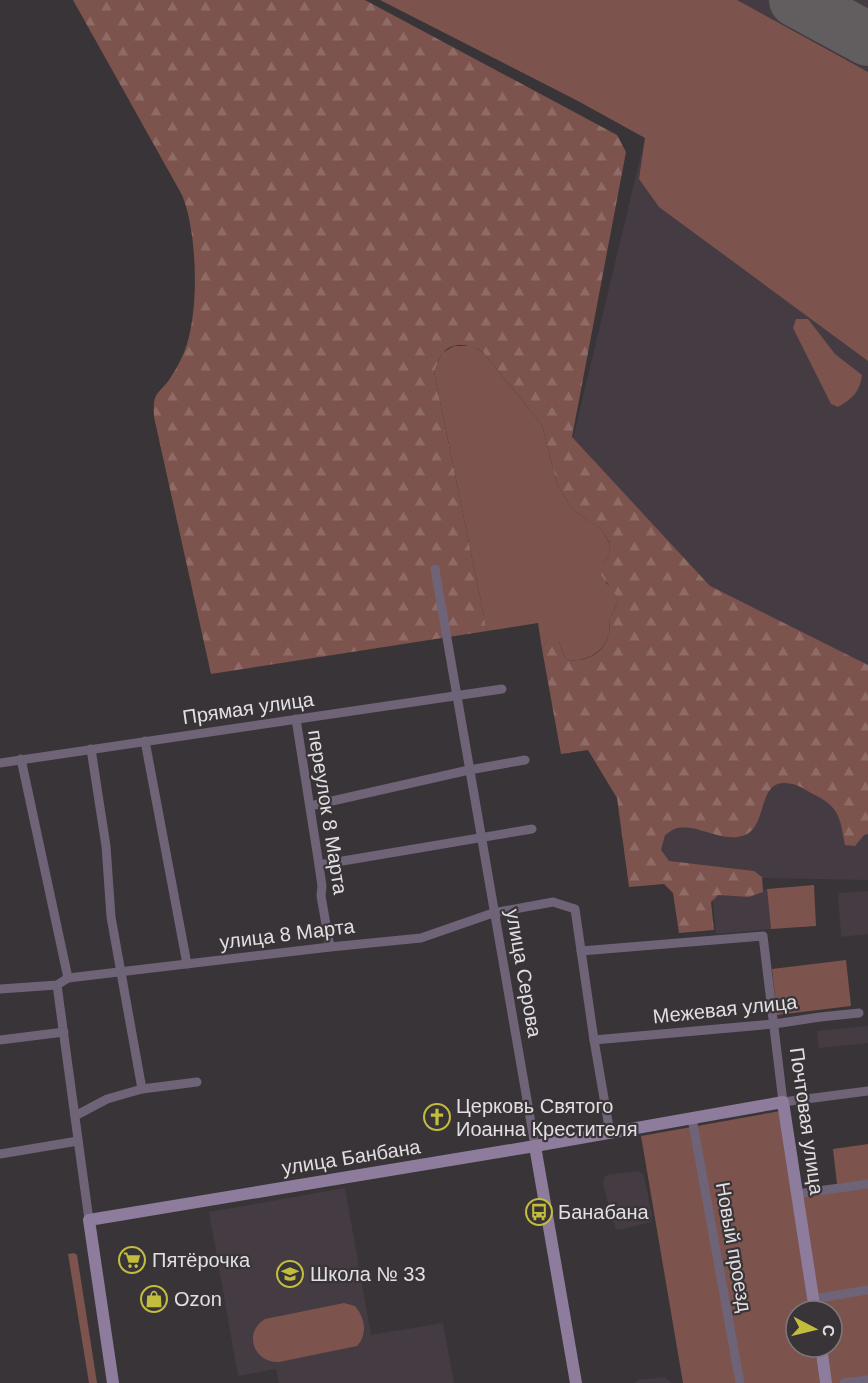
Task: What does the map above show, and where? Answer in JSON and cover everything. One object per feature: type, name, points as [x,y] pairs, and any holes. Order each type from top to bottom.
[{"type":"street","name":"улица Серова","points":[[435,569],[576,1383]]},
{"type":"street","name":"Прямая улица","points":[[0,763],[501,689]]},
{"type":"street","name":"переулок 8 Марта","points":[[296,719],[330,946]]},
{"type":"street","points":[[145,741],[187,964]]},
{"type":"street","points":[[91,749],[106,846],[111,917],[142,1089]]},
{"type":"street","points":[[21,759],[68,978]]},
{"type":"street","points":[[310,807],[469,770],[525,760]]},
{"type":"street","points":[[319,865],[532,829]]},
{"type":"street","name":"улица 8 Марта","points":[[0,989],[57,985],[68,978],[330,946],[421,938],[493,913],[553,902],[575,909],[581,951]]},
{"type":"street","name":"Почтовая улица","points":[[581,951],[763,936],[783,1102],[813,1299]]},
{"type":"street","points":[[581,951],[610,1133]]},
{"type":"street","points":[[57,985],[113,1383]]},
{"type":"street","name":"Межевая улица","points":[[594,1040],[774,1024],[859,1013]]},
{"type":"street","points":[[0,1040],[64,1032]]},
{"type":"street","points":[[75,1116],[107,1099],[142,1089],[197,1082]]},
{"type":"street","name":"улица Банбана","points":[[89,1220],[535,1146],[783,1102],[868,1092]]},
{"type":"street","name":"Новый проезд","points":[[692,1118],[740,1383]]},
{"type":"street","points":[[0,1154],[78,1141]]},
{"type":"street","points":[[797,1194],[868,1184]]},
{"type":"street","points":[[836,1299],[868,1290]]},
{"type":"street","points":[[823,1359],[826,1383]]},
{"type":"street","points":[[844,1383],[868,1380]]},
{"type":"shaded area","points":[[380,0],[868,0],[868,880],[644,876],[710,740],[561,488],[645,138],[578,101]]},
{"type":"shaded area","points":[[767,889],[771,929],[716,934],[712,894]]},
{"type":"shaded area","points":[[868,891],[868,934],[841,937],[838,893]]},
{"type":"shaded area","points":[[868,1026],[868,1043],[819,1048],[817,1031]]},
{"type":"shaded area","points":[[638,1171],[644,1175],[652,1216],[651,1222],[618,1230],[615,1228],[603,1184],[604,1178],[607,1175]]},
{"type":"shaded area","name":"Школа № 33","points":[[345,1188],[371,1335],[443,1323],[454,1383],[279,1383],[276,1369],[238,1376],[209,1212]]},
{"type":"shaded area","points":[[664,1377],[672,1383],[635,1383],[638,1380]]},
{"type":"green space","points":[[73,0],[365,0],[617,135],[626,152],[572,437],[710,586],[868,665],[868,834],[864,835],[855,846],[845,845],[840,820],[829,804],[797,786],[781,783],[773,787],[768,794],[757,822],[745,835],[727,837],[685,827],[675,829],[665,835],[661,850],[669,861],[754,871],[762,877],[763,892],[749,897],[718,895],[711,902],[714,930],[679,933],[673,893],[664,884],[629,887],[617,798],[588,750],[561,754],[542,649],[547,641],[552,639],[559,642],[564,656],[569,661],[595,654],[607,640],[610,618],[618,600],[601,575],[609,554],[610,543],[602,530],[572,509],[557,484],[542,425],[483,352],[473,347],[456,345],[446,350],[434,372],[487,631],[211,674],[154,417],[155,398],[169,380],[181,358],[192,320],[194,253],[187,211],[182,195]]},
{"type":"green space","points":[[380,0],[737,0],[868,72],[868,361],[659,207],[639,179],[645,138],[578,101]]},
{"type":"green space","points":[[796,319],[808,319],[835,354],[862,375],[854,394],[838,407],[831,404],[793,328]]},
{"type":"green space","points":[[454,346],[471,346],[483,352],[542,425],[557,484],[572,509],[602,530],[610,544],[609,554],[604,564],[606,583],[614,590],[618,600],[610,618],[607,640],[589,657],[569,661],[564,656],[559,642],[547,641],[542,649],[538,623],[487,631],[434,372],[442,353]]},
{"type":"green space","points":[[814,885],[816,926],[771,929],[767,889]]},
{"type":"green space","points":[[846,960],[851,1006],[777,1015],[772,969]]},
{"type":"green space","points":[[780,1111],[807,1299],[784,1299],[784,1359],[817,1359],[820,1383],[683,1383],[641,1136]]},
{"type":"green space","points":[[868,1144],[868,1181],[837,1184],[833,1149]]},
{"type":"green space","points":[[868,1187],[868,1383],[831,1383],[828,1359],[844,1359],[844,1299],[818,1299],[803,1195]]},
{"type":"green space","points":[[68,1254],[77,1255],[97,1383],[89,1383]]},
{"type":"green space","points":[[344,1303],[355,1306],[363,1321],[363,1336],[357,1346],[279,1362],[263,1358],[257,1352],[253,1339],[254,1331],[265,1319]]},
{"type":"runway","points":[[796,0],[868,39]]},
{"type":"place","name":"Церковь Святого Иоанна Крестителя","points":[[437,1117]]},
{"type":"place","name":"Банабана","points":[[539,1212]]},
{"type":"place","name":"Пятёрочка","points":[[132,1260]]},
{"type":"place","name":"Школа № 33","points":[[290,1274]]},
{"type":"place","name":"Ozon","points":[[154,1299]]}]
